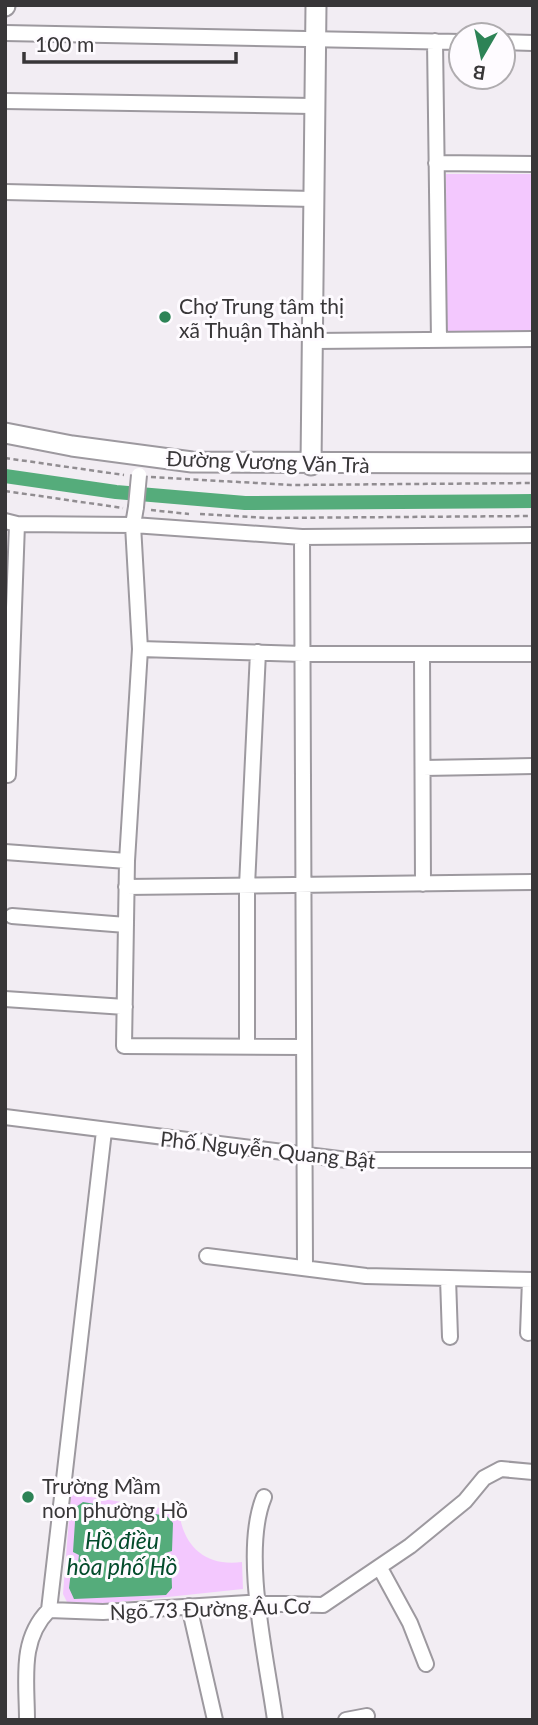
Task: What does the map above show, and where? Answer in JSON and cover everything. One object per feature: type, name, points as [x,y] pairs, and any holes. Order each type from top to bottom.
[{"type":"main road","points":[[310,465],[314,199],[312,106],[316,5]]},
{"type":"main road","name":"Đường Vương Văn Trà","points":[[5,433],[140,465],[192,462],[310,465],[533,463]]},
{"type":"street","points":[[5,33],[447,41]]},
{"type":"street","points":[[435,41],[439,340]]},
{"type":"street","points":[[5,101],[312,106]]},
{"type":"street","points":[[436,163],[533,164]]},
{"type":"street","points":[[5,192],[314,199]]},
{"type":"street","points":[[313,341],[533,339]]},
{"type":"street","points":[[140,465],[130,507],[140,649],[127,860],[124,1046],[304,1047]]},
{"type":"street","points":[[8,775],[11,522],[133,525],[302,537],[533,535]]},
{"type":"street","points":[[302,537],[305,1268]]},
{"type":"street","points":[[140,649],[303,654],[533,654]]},
{"type":"street","points":[[247,1045],[247,886],[258,652]]},
{"type":"street","points":[[422,654],[423,884]]},
{"type":"street","points":[[423,768],[533,766]]},
{"type":"street","points":[[5,852],[127,860]]},
{"type":"street","points":[[126,887],[533,882]]},
{"type":"street","points":[[12,916],[126,925]]},
{"type":"street","points":[[5,999],[125,1007]]},
{"type":"street","name":"Phố Nguyễn Quang Bật","points":[[5,1117],[346,1160],[533,1160]]},
{"type":"street","points":[[27,1720],[27,1649],[33,1630],[49,1610],[104,1131]]},
{"type":"street","points":[[207,1256],[366,1276],[531,1280],[528,1333]]},
{"type":"street","points":[[448,1278],[450,1337]]},
{"type":"street","name":"Ngõ 73 Đường Âu Cơ","points":[[49,1610],[103,1612],[189,1606],[323,1605],[380,1568],[465,1501],[484,1478],[500,1469],[533,1472]]},
{"type":"street","points":[[264,1497],[258,1510],[255,1565],[275,1720]]},
{"type":"street","points":[[380,1568],[410,1623],[426,1664]]},
{"type":"street","points":[[189,1606],[215,1720]]},
{"type":"street","points":[[346,1720],[367,1716]]},
{"type":"path","points":[[5,491],[130,507]]},
{"type":"path","points":[[151,510],[267,518],[533,516]]},
{"type":"shaded area","points":[[446,174],[533,174],[533,331],[447,332]]},
{"type":"shaded area","name":"Hồ điều hòa phố Hồ","points":[[71,1494],[179,1511],[185,1534],[198,1552],[217,1561],[242,1562],[243,1589],[73,1607],[63,1594]]},
{"type":"water","name":"Hồ điều hòa phố Hồ","points":[[83,1502],[167,1516],[173,1523],[172,1551],[165,1553],[165,1560],[171,1560],[172,1588],[166,1595],[74,1599],[69,1588],[72,1563],[78,1563],[79,1555],[73,1552],[76,1507]]},
{"type":"waterway","points":[[5,476],[116,492],[245,503],[533,501]]},
{"type":"place","name":"Chợ Trung tâm thị xã Thuận Thành","points":[[165,317]]},
{"type":"place","name":"Trường Mầm non phường Hồ","points":[[28,1497]]}]
